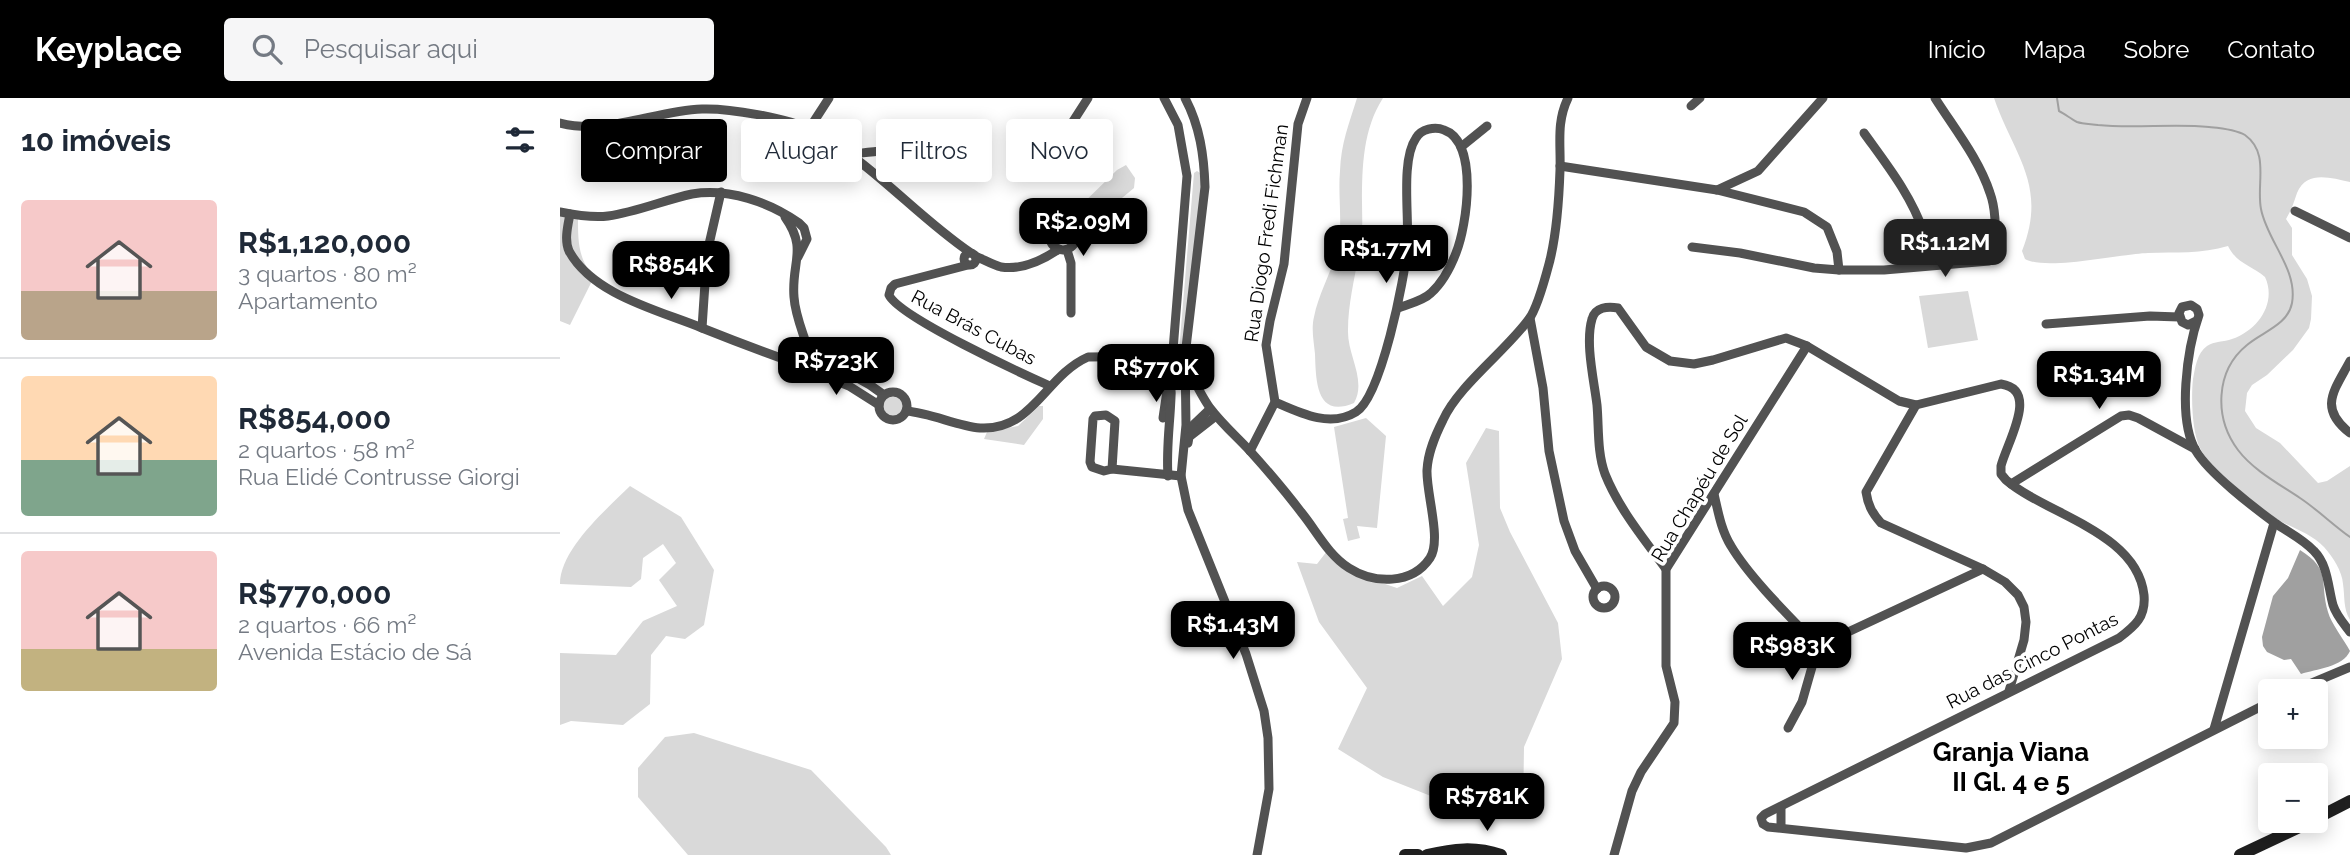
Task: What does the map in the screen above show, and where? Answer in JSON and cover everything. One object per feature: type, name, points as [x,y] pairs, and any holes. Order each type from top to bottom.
[{"type":"street","points":[[815,119],[829,98]]},
{"type":"street","points":[[1075,119],[1088,98]]},
{"type":"street","points":[[1164,98],[1178,125],[1187,176],[1170,377],[1174,418],[1166,461],[1167,476]]},
{"type":"street","points":[[1185,98],[1192,112],[1204,159],[1205,187],[1185,359],[1186,381],[1178,451],[1188,510],[1246,654],[1264,711],[1268,738],[1269,789],[1257,855]]},
{"type":"street","name":"Rua Diogo Fredi Fichman","points":[[1275,402],[1266,345],[1269,321],[1284,264],[1298,124],[1307,98]]},
{"type":"street","points":[[906,411],[923,412],[978,428],[1009,425],[1020,418],[1079,360],[1088,356],[1172,355],[1185,359],[1213,412],[1250,451],[1344,565],[1357,573],[1382,579],[1393,580],[1412,575],[1425,565],[1433,552],[1427,468],[1435,436],[1452,406],[1530,318],[1554,241],[1560,166],[1558,132],[1568,98]]},
{"type":"street","points":[[1690,106],[1700,98]]},
{"type":"street","points":[[1717,191],[1758,171],[1823,98]]},
{"type":"street","points":[[1692,247],[1839,270],[1884,270],[1989,261],[1995,253],[1995,214],[1991,194],[1973,156],[1935,98]]},
{"type":"street","points":[[560,123],[594,128],[701,109],[772,119]]},
{"type":"street","points":[[1461,147],[1487,126]]},
{"type":"street","points":[[1250,451],[1275,402],[1307,416],[1331,419],[1357,412],[1371,392],[1398,308],[1408,247],[1407,186],[1412,148],[1416,136],[1435,128],[1453,135],[1461,147],[1468,182],[1464,228],[1456,253],[1443,278],[1430,295],[1398,308]]},
{"type":"street","points":[[1864,133],[1897,178],[1913,208],[1924,234],[1929,265]]},
{"type":"street","points":[[1186,162],[1204,159]]},
{"type":"street","points":[[862,165],[951,239],[973,254],[1001,267],[1045,259],[1063,250],[1074,244],[1077,237],[1069,225],[1061,224],[1055,227],[1051,240],[1063,250],[1071,263],[1071,313]]},
{"type":"street","points":[[1560,166],[1717,191],[1804,212],[1827,228],[1837,252],[1839,270]]},
{"type":"street","points":[[702,328],[707,253],[722,192]]},
{"type":"street","points":[[879,405],[884,396],[894,392],[902,395],[907,402],[906,411],[901,418],[884,416],[879,405],[849,386],[649,309],[596,280],[582,268],[568,249],[565,213],[605,217],[691,195],[722,192],[760,202],[799,223],[806,234],[804,247],[798,257],[794,297],[807,346],[815,354],[870,385],[884,396]]},
{"type":"street","points":[[2295,211],[2350,238]]},
{"type":"street","name":"Rua Brás Cubas","points":[[973,254],[964,257],[964,262],[968,265],[895,284],[889,291],[891,300],[965,345],[1050,386]]},
{"type":"street","points":[[2179,317],[2182,307],[2191,305],[2198,312],[2185,388],[2185,411],[2194,449]]},
{"type":"street","points":[[1666,569],[1625,513],[1605,473],[1599,448],[1591,347],[1592,317],[1599,309],[1608,306],[1618,308],[1646,347],[1670,361],[1694,364],[1786,338],[1807,346],[1899,401],[1916,405],[2001,384],[2014,388],[2018,392],[2021,406],[2001,466],[2001,474],[2011,484],[2120,416],[2138,418],[2194,449],[2204,462],[2274,523],[2316,552],[2323,563],[2334,608],[2350,632]]},
{"type":"street","points":[[2046,324],[2137,317],[2179,317],[2185,324],[2196,321]]},
{"type":"street","points":[[1530,318],[1543,388],[1549,451],[1564,521],[1575,551],[1597,589]]},
{"type":"street","points":[[792,362],[792,354],[796,348],[807,346]]},
{"type":"street","name":"Rua Chapéu de Sol","points":[[1614,855],[1632,792],[1641,772],[1674,723],[1675,702],[1666,666],[1666,569],[1807,346]]},
{"type":"street","points":[[805,369],[814,362],[815,354]]},
{"type":"street","points":[[2350,361],[2332,397],[2330,407],[2333,415],[2350,433]]},
{"type":"street","points":[[1170,377],[1186,381]]},
{"type":"street","points":[[1181,471],[1189,432],[1190,398],[1186,381]]},
{"type":"street","points":[[1916,405],[1866,492],[1868,503],[1881,523],[1983,569],[2005,582],[2018,595],[2024,607],[2026,622],[2024,640],[2009,691]]},
{"type":"street","points":[[1189,432],[1213,412]]},
{"type":"street","points":[[1112,469],[1115,421],[1106,415],[1095,416],[1092,467],[1104,471],[1112,469],[1167,476],[1181,471]]},
{"type":"street","name":"Rua das Cinco Pontas","points":[[1781,807],[2119,638],[2136,625],[2145,604],[2143,586],[2134,566],[2102,536],[2011,484]]},
{"type":"street","points":[[1714,494],[1722,528],[1730,545],[1818,646]]},
{"type":"street","points":[[2214,729],[2274,523]]},
{"type":"street","points":[[1788,728],[1802,702],[1818,646],[1983,569]]},
{"type":"street","points":[[2321,679],[2350,667]]},
{"type":"street","points":[[1781,827],[1781,807],[1765,814],[1760,821],[1768,827],[1966,848],[1991,843],[2258,708]]},
{"type":"street","points":[[2328,813],[2350,801]]},
{"type":"street","points":[[2240,855],[2287,833]]},
{"type":"street","points":[[1427,855],[1481,849],[1500,855]]},
{"type":"street","points":[[1405,855],[1418,855]]},
{"type":"shaded area","points":[[1357,98],[1383,98],[1371,122],[1365,149],[1362,235],[1348,319],[1349,339],[1358,376],[1357,394],[1354,403],[1341,407],[1325,402],[1321,395],[1316,375],[1313,326],[1316,307],[1339,240],[1342,151]]},
{"type":"shaded area","points":[[1994,98],[2350,98],[2350,182],[2320,177],[2307,181],[2297,193],[2286,219],[2292,228],[2292,255],[2307,279],[2312,296],[2309,328],[2293,350],[2267,375],[2252,385],[2247,393],[2245,411],[2256,428],[2280,443],[2318,483],[2327,481],[2350,466],[2350,620],[2345,607],[2341,574],[2327,551],[2314,538],[2278,520],[2235,487],[2205,457],[2195,433],[2192,386],[2199,357],[2207,346],[2241,335],[2257,322],[2267,306],[2269,296],[2265,277],[2240,261],[2228,246],[2066,263],[2025,259],[2022,251],[2029,228],[2030,189],[2019,154]]},
{"type":"shaded area","points":[[1126,165],[1135,178],[1134,188],[1081,232],[1076,224],[1067,219],[1105,182],[1113,182],[1113,174]]},
{"type":"shaded area","points":[[1197,171],[1203,175],[1182,354],[1179,351],[1194,173]]},
{"type":"shaded area","points":[[560,212],[578,217],[582,256],[594,277],[570,325],[560,321]]},
{"type":"shaded area","points":[[1968,291],[1978,340],[1928,348],[1919,296]]},
{"type":"shaded area","points":[[893,392],[903,396],[907,406],[903,416],[893,420],[883,416],[879,406],[883,396]]},
{"type":"shaded area","points":[[1039,406],[1043,406],[1043,419],[1024,445],[984,439],[987,432],[1018,426]]},
{"type":"shaded area","points":[[1366,418],[1386,436],[1377,528],[1357,526],[1360,538],[1348,541],[1343,519],[1348,518],[1334,427]]},
{"type":"shaded area","points":[[1486,428],[1499,431],[1500,508],[1558,623],[1562,659],[1524,747],[1523,813],[1456,806],[1383,777],[1338,749],[1367,688],[1319,622],[1297,562],[1317,564],[1327,551],[1382,583],[1397,588],[1422,576],[1443,606],[1472,577],[1479,545],[1466,463]]},
{"type":"shaded area","points":[[630,486],[681,517],[714,570],[704,625],[685,639],[666,636],[651,655],[650,704],[623,725],[571,721],[560,725],[560,653],[616,655],[643,621],[677,606],[659,580],[676,563],[663,544],[643,558],[641,579],[631,587],[560,584],[562,571],[576,544]]},
{"type":"shaded area","points":[[2300,550],[2321,570],[2330,616],[2350,651],[2342,661],[2301,674],[2291,659],[2284,660],[2267,652],[2262,637],[2273,596],[2288,578]]},
{"type":"shaded area","points":[[694,733],[811,770],[891,855],[688,855],[638,797],[638,768],[665,737]]},
{"type":"waterway","points":[[2057,98],[2059,111],[2079,123],[2218,128],[2241,133],[2253,142],[2260,160],[2261,209],[2291,278],[2292,303],[2290,311],[2280,323],[2247,345],[2229,368],[2222,395],[2225,424],[2238,450],[2251,464],[2350,537]]},
{"type":"district","name":"Granja Viana II Gl. 4 e 5","points":[[2011,767]]}]
